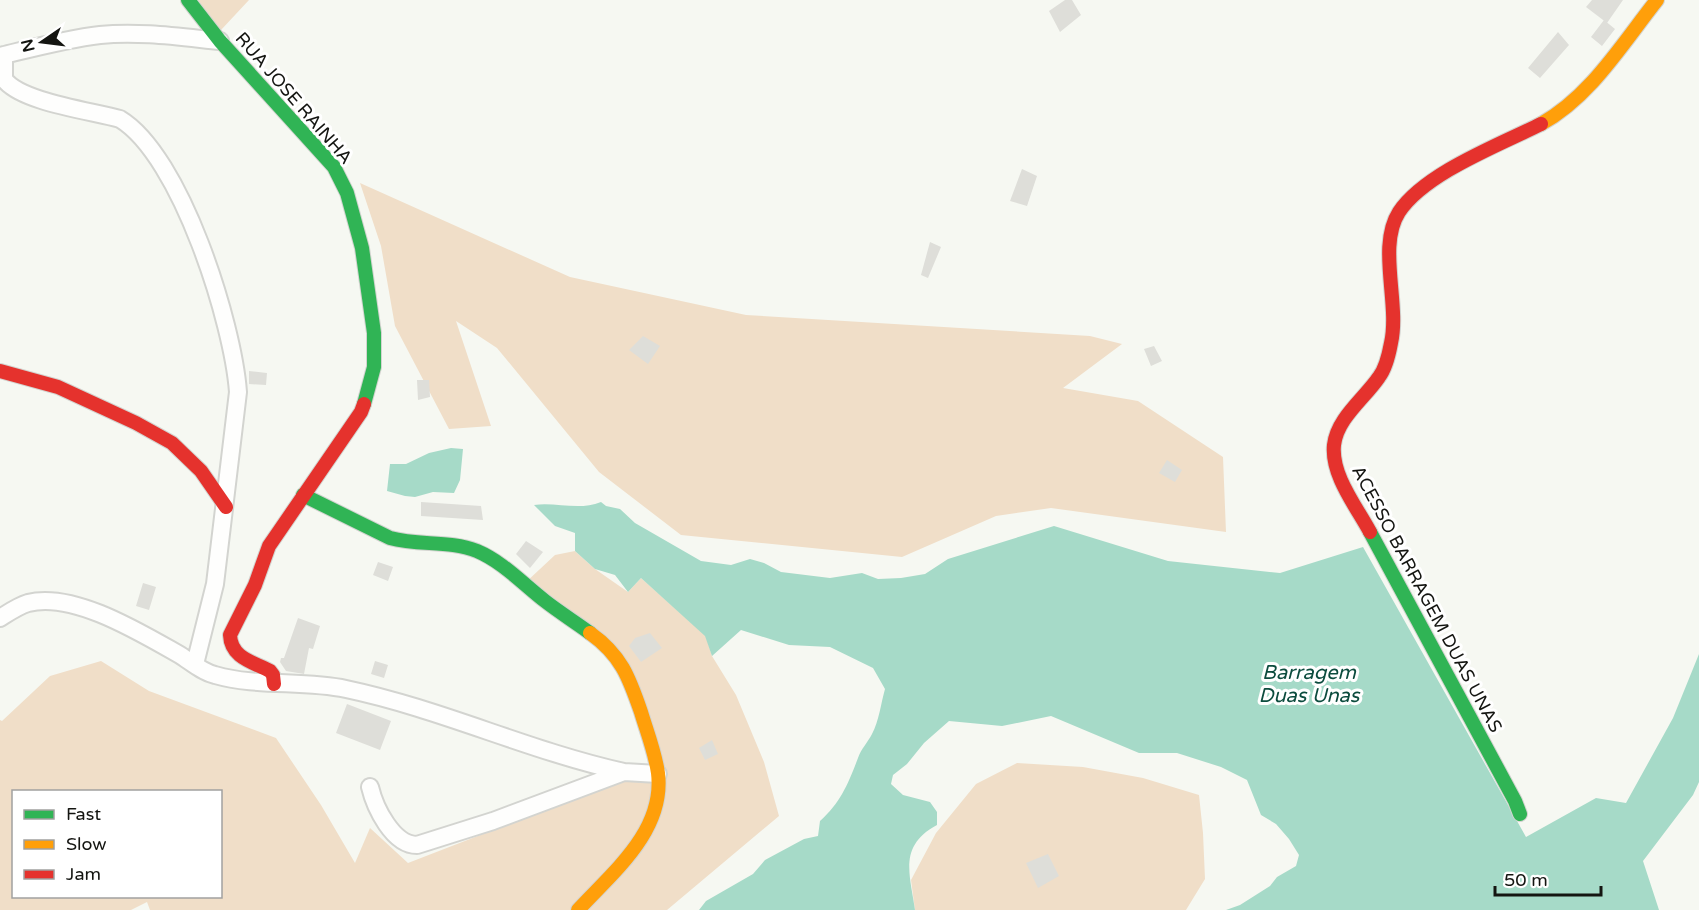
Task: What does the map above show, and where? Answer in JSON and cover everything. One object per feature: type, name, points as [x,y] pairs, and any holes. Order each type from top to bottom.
[{"type":"street","name":"RUA JOSE RAINHA","points":[[188,0],[220,41],[334,167],[345,184],[354,211],[371,305],[375,341],[374,367],[369,391],[361,412],[269,546],[255,585],[230,635],[231,649],[270,671],[274,684]]},
{"type":"street","name":"ACESSO BARRAGEM DUAS UNAS","points":[[1520,814],[1337,471],[1333,455],[1334,438],[1344,420],[1364,399],[1382,373],[1391,345],[1395,325],[1390,233],[1398,213],[1411,196],[1441,176],[1560,113],[1582,94],[1657,0]]},
{"type":"street","points":[[195,664],[215,584],[238,392],[237,367],[216,291],[198,238],[179,197],[160,163],[131,125],[120,119],[40,100],[15,90],[4,79],[2,56],[64,40],[101,35],[169,36],[220,41]]},
{"type":"street","points":[[0,371],[58,387],[136,423],[172,443],[201,471],[226,507]]},
{"type":"street","points":[[303,495],[390,538],[405,542],[447,543],[476,551],[490,558],[507,569],[544,601],[606,644],[619,659],[631,682],[653,749],[658,774],[658,795],[654,814],[638,844],[578,910]]},
{"type":"street","points":[[0,618],[28,603],[51,602],[78,607],[119,623],[216,675],[274,684],[346,689],[443,715],[567,758],[624,772],[658,774]]},
{"type":"street","points":[[370,787],[379,812],[400,840],[408,845],[417,845],[493,821],[624,772]]},
{"type":"shaded area","points":[[194,0],[249,0],[221,30]]},
{"type":"shaded area","points":[[360,183],[570,277],[746,315],[1090,336],[1122,344],[1063,388],[1138,401],[1223,457],[1226,532],[1051,508],[996,516],[902,557],[681,535],[599,472],[497,348],[456,321],[491,426],[449,429],[395,326],[381,246]]},
{"type":"shaded area","points":[[575,551],[595,569],[628,592],[641,578],[706,636],[712,656],[736,695],[764,762],[779,816],[667,910],[150,910],[147,902],[131,910],[0,910],[0,720],[2,721],[50,676],[101,661],[149,691],[276,738],[321,805],[355,863],[370,828],[408,863],[623,780],[658,780],[619,659],[525,583],[555,555]]},
{"type":"shaded area","points":[[1017,763],[1083,767],[1143,778],[1199,795],[1205,879],[1186,910],[915,910],[911,880],[936,833],[976,784]]},
{"type":"water","points":[[451,448],[463,449],[460,480],[454,493],[433,492],[415,497],[387,491],[390,464],[406,464],[429,453]]},
{"type":"water","name":"Barragem Duas Unas","points":[[601,502],[606,506],[620,509],[635,523],[701,561],[731,565],[750,559],[781,572],[830,578],[862,573],[878,579],[925,574],[948,559],[1054,526],[1168,561],[1280,573],[1363,547],[1526,837],[1596,798],[1626,803],[1673,718],[1699,654],[1699,782],[1693,795],[1643,861],[1659,910],[1226,910],[1240,905],[1270,886],[1277,877],[1296,866],[1299,855],[1276,824],[1261,815],[1247,780],[1221,767],[1177,753],[1139,753],[1051,716],[1002,726],[949,721],[893,775],[891,784],[903,795],[930,802],[937,812],[937,825],[916,842],[909,862],[915,910],[699,910],[706,901],[753,874],[765,860],[804,839],[818,836],[820,821],[843,792],[859,755],[874,729],[885,689],[873,668],[830,647],[789,645],[741,630],[712,656],[705,636],[641,578],[628,592],[615,575],[595,569],[575,551],[575,533],[555,526],[534,505],[584,506]]},
{"type":"building","points":[[1065,0],[1072,0],[1081,15],[1060,32],[1049,11]]},
{"type":"building","points":[[1592,0],[1623,0],[1607,23],[1586,7]]},
{"type":"building","points":[[1604,20],[1615,29],[1602,46],[1591,37]]},
{"type":"building","points":[[1558,32],[1569,45],[1540,78],[1528,68]]},
{"type":"building","points":[[1022,169],[1037,176],[1027,206],[1010,201]]},
{"type":"building","points":[[930,242],[941,247],[928,278],[921,275]]},
{"type":"building","points":[[643,336],[660,346],[648,364],[629,350]]},
{"type":"building","points":[[1154,346],[1162,361],[1151,366],[1144,349]]},
{"type":"building","points":[[249,371],[267,373],[266,385],[249,384]]},
{"type":"building","points":[[417,380],[429,380],[430,397],[418,400]]},
{"type":"building","points":[[1167,460],[1182,470],[1175,482],[1159,473]]},
{"type":"building","points":[[421,502],[481,506],[483,520],[421,516]]},
{"type":"building","points":[[526,541],[543,552],[530,568],[516,554]]},
{"type":"building","points":[[378,562],[393,567],[388,581],[373,575]]},
{"type":"building","points":[[143,583],[156,587],[149,610],[136,606]]},
{"type":"building","points":[[298,618],[320,626],[313,649],[309,648],[304,674],[286,671],[280,662],[281,658],[284,658]]},
{"type":"building","points":[[650,633],[662,648],[641,662],[629,646],[635,638]]},
{"type":"building","points":[[375,661],[388,665],[384,678],[371,674]]},
{"type":"building","points":[[347,704],[391,721],[380,750],[336,733]]},
{"type":"building","points":[[712,740],[718,754],[705,760],[699,748]]},
{"type":"building","points":[[1048,854],[1059,876],[1038,888],[1026,863]]},
{"type":"traffic: fast","points":[[188,0],[220,41],[334,167],[347,193],[362,248],[374,333],[374,367],[364,404]]},
{"type":"traffic: fast","points":[[303,495],[390,538],[456,545],[477,551],[504,567],[545,601],[590,633]]},
{"type":"traffic: fast","points":[[1370,532],[1520,814]]},
{"type":"traffic: slow","points":[[1541,124],[1575,99],[1605,68],[1657,0]]},
{"type":"traffic: slow","points":[[578,910],[634,849],[653,814],[658,794],[655,757],[632,688],[617,658],[590,633]]},
{"type":"traffic: jam","points":[[1370,532],[1340,479],[1336,468],[1334,445],[1340,426],[1379,377],[1388,356],[1393,328],[1389,258],[1393,226],[1399,212],[1426,185],[1464,161],[1541,124]]},
{"type":"traffic: jam","points":[[0,371],[58,387],[136,423],[172,443],[201,471],[226,507]]},
{"type":"traffic: jam","points":[[274,684],[270,671],[250,662],[234,649],[230,635],[255,585],[269,546],[361,412],[364,404]]}]
